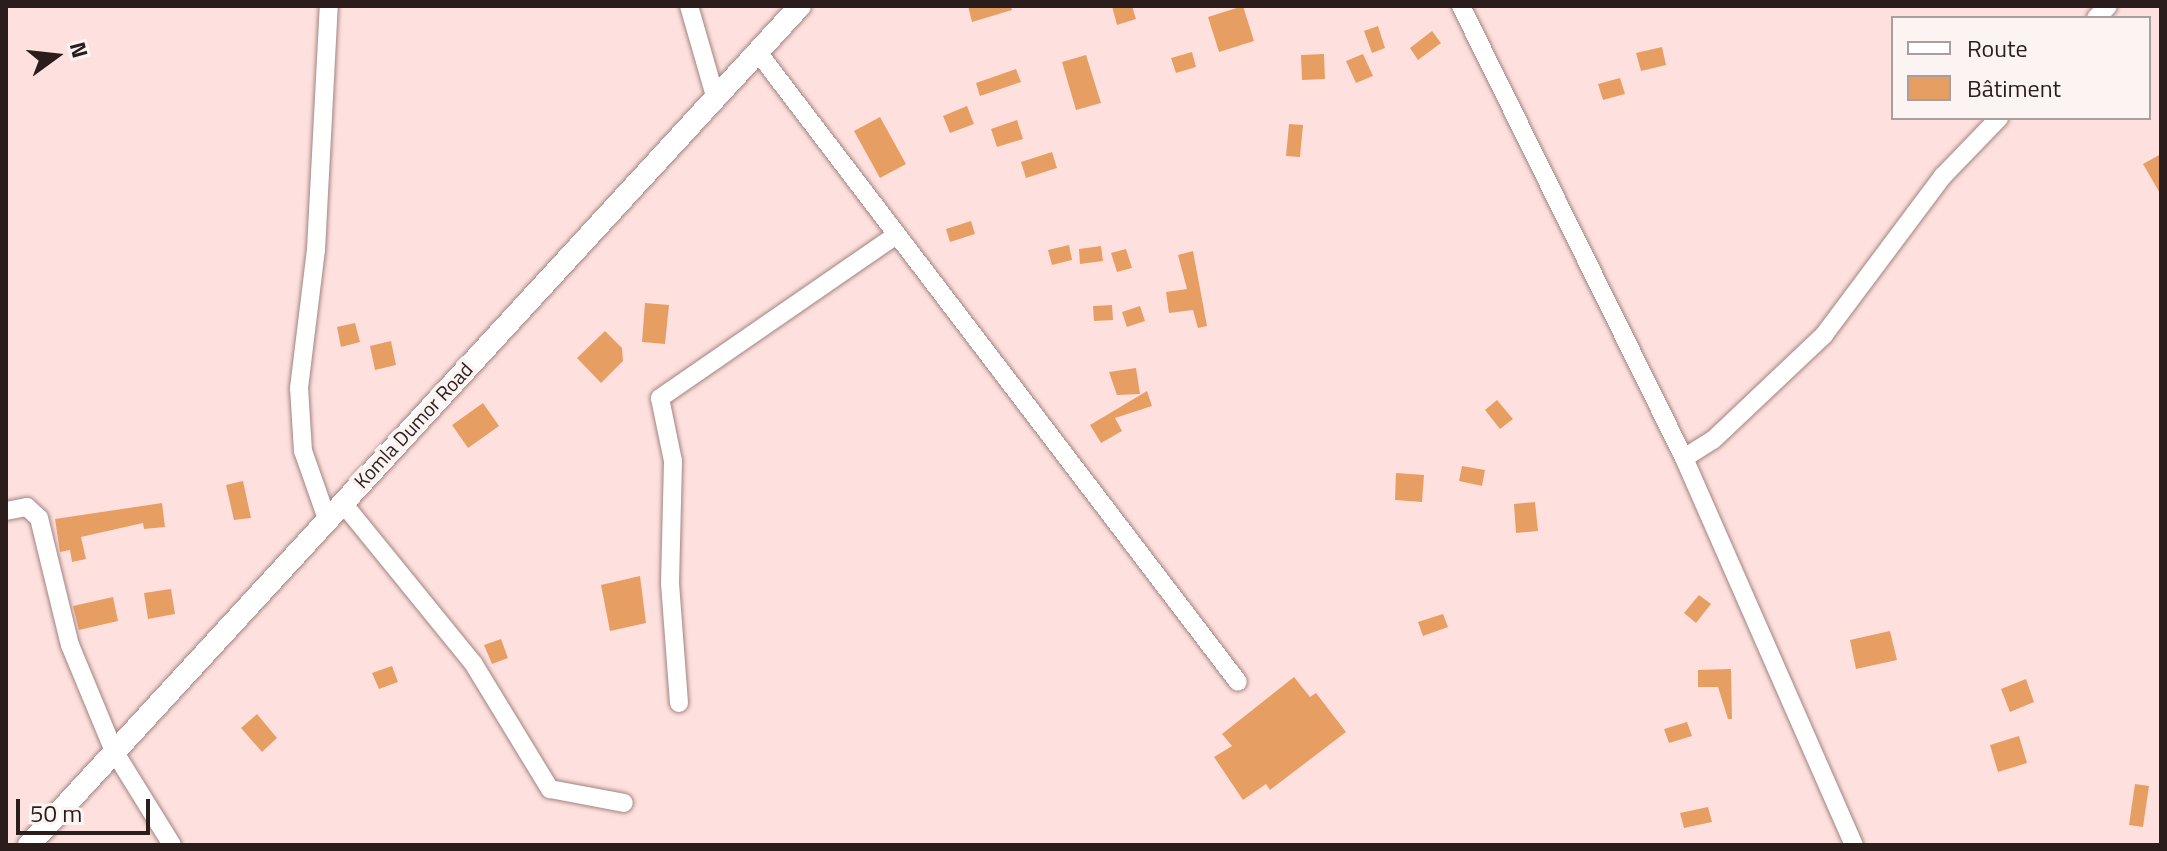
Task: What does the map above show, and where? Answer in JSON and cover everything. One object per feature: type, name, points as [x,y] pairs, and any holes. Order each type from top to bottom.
[{"type":"street","points":[[327,519],[303,451],[299,388],[316,250],[329,6]]},
{"type":"street","points":[[689,6],[715,96]]},
{"type":"street","name":"Komla Dumor Road","points":[[29,845],[800,6]]},
{"type":"street","points":[[1461,6],[1684,458],[1854,845]]},
{"type":"street","points":[[757,51],[1238,682]]},
{"type":"street","points":[[1684,458],[1713,440],[1824,335],[1943,176],[1997,120]]},
{"type":"street","points":[[679,703],[670,584],[673,461],[660,398],[896,235]]},
{"type":"street","points":[[342,502],[473,663],[550,789],[624,803]]},
{"type":"street","points":[[6,511],[27,507],[39,518],[70,645],[114,751],[172,845]]},
{"type":"building","points":[[968,6],[1011,6],[1012,10],[972,22]]},
{"type":"building","points":[[1112,6],[1132,6],[1136,19],[1117,25]]},
{"type":"building","points":[[1243,6],[1254,41],[1219,52],[1208,17]]},
{"type":"building","points":[[1378,26],[1385,48],[1372,53],[1364,31]]},
{"type":"building","points":[[1432,31],[1441,43],[1418,60],[1410,48]]},
{"type":"building","points":[[1662,47],[1666,65],[1641,71],[1636,53]]},
{"type":"building","points":[[1192,52],[1196,67],[1176,73],[1171,58]]},
{"type":"building","points":[[1324,54],[1325,79],[1302,80],[1301,55]]},
{"type":"building","points":[[1363,54],[1373,76],[1356,83],[1346,61]]},
{"type":"building","points":[[1086,55],[1101,103],[1076,110],[1062,62]]},
{"type":"building","points":[[1016,69],[1021,82],[980,96],[976,83]]},
{"type":"building","points":[[1620,78],[1625,94],[1603,100],[1598,84]]},
{"type":"building","points":[[967,106],[974,124],[950,133],[943,116]]},
{"type":"building","points":[[880,117],[906,164],[880,178],[854,131]]},
{"type":"building","points":[[1017,120],[1023,139],[997,147],[991,129]]},
{"type":"building","points":[[1289,124],[1303,125],[1300,157],[1286,156]]},
{"type":"building","points":[[1052,152],[1057,168],[1026,178],[1021,162]]},
{"type":"building","points":[[2161,154],[2161,195],[2143,164]]},
{"type":"building","points":[[971,221],[975,234],[950,242],[946,229]]},
{"type":"building","points":[[1069,245],[1072,260],[1052,265],[1048,250]]},
{"type":"building","points":[[1101,246],[1103,261],[1080,264],[1079,249]]},
{"type":"building","points":[[1126,249],[1132,268],[1117,272],[1111,253]]},
{"type":"building","points":[[1193,251],[1207,326],[1198,328],[1193,310],[1169,313],[1166,292],[1187,289],[1178,255]]},
{"type":"building","points":[[645,303],[669,305],[665,344],[642,342]]},
{"type":"building","points":[[1112,305],[1113,320],[1094,321],[1093,306]]},
{"type":"building","points":[[1140,306],[1145,321],[1127,327],[1122,312]]},
{"type":"building","points":[[355,323],[360,342],[341,347],[337,327]]},
{"type":"building","points":[[605,331],[622,348],[623,361],[601,383],[577,358]]},
{"type":"building","points":[[391,341],[396,365],[375,370],[370,346]]},
{"type":"building","points":[[1136,368],[1140,394],[1117,395],[1109,372]]},
{"type":"building","points":[[1147,391],[1152,406],[1115,418],[1122,431],[1101,443],[1090,425]]},
{"type":"building","points":[[1497,400],[1513,419],[1500,429],[1485,410]]},
{"type":"building","points":[[483,403],[499,426],[468,448],[452,425]]},
{"type":"building","points":[[1462,466],[1485,470],[1482,486],[1459,481]]},
{"type":"building","points":[[1396,473],[1424,475],[1422,502],[1395,500]]},
{"type":"building","points":[[243,481],[251,518],[234,520],[226,485]]},
{"type":"building","points":[[1535,502],[1538,531],[1516,533],[1514,504]]},
{"type":"building","points":[[162,503],[165,527],[144,529],[143,523],[81,537],[86,559],[72,562],[70,550],[60,552],[55,519]]},
{"type":"building","points":[[640,576],[646,623],[610,631],[601,585]]},
{"type":"building","points":[[171,589],[175,614],[148,619],[144,593]]},
{"type":"building","points":[[1699,595],[1711,604],[1696,623],[1684,613]]},
{"type":"building","points":[[113,597],[118,621],[79,630],[73,606]]},
{"type":"building","points":[[1443,614],[1448,627],[1423,636],[1418,622]]},
{"type":"building","points":[[1890,631],[1897,660],[1856,669],[1850,640]]},
{"type":"building","points":[[501,639],[508,658],[492,664],[484,645]]},
{"type":"building","points":[[392,666],[398,682],[379,689],[372,673]]},
{"type":"building","points":[[1731,669],[1732,719],[1728,719],[1718,687],[1698,687],[1698,670]]},
{"type":"building","points":[[1294,677],[1310,697],[1316,693],[1346,732],[1270,790],[1266,784],[1243,800],[1214,757],[1232,746],[1222,734]]},
{"type":"building","points":[[2026,679],[2034,702],[2010,712],[2001,689]]},
{"type":"building","points":[[257,714],[277,738],[262,752],[241,728]]},
{"type":"building","points":[[1687,722],[1692,736],[1669,743],[1664,729]]},
{"type":"building","points":[[2019,736],[2027,763],[1998,772],[1990,745]]},
{"type":"building","points":[[2135,784],[2149,786],[2143,827],[2129,825]]},
{"type":"building","points":[[1708,807],[1712,822],[1684,828],[1680,813]]}]
